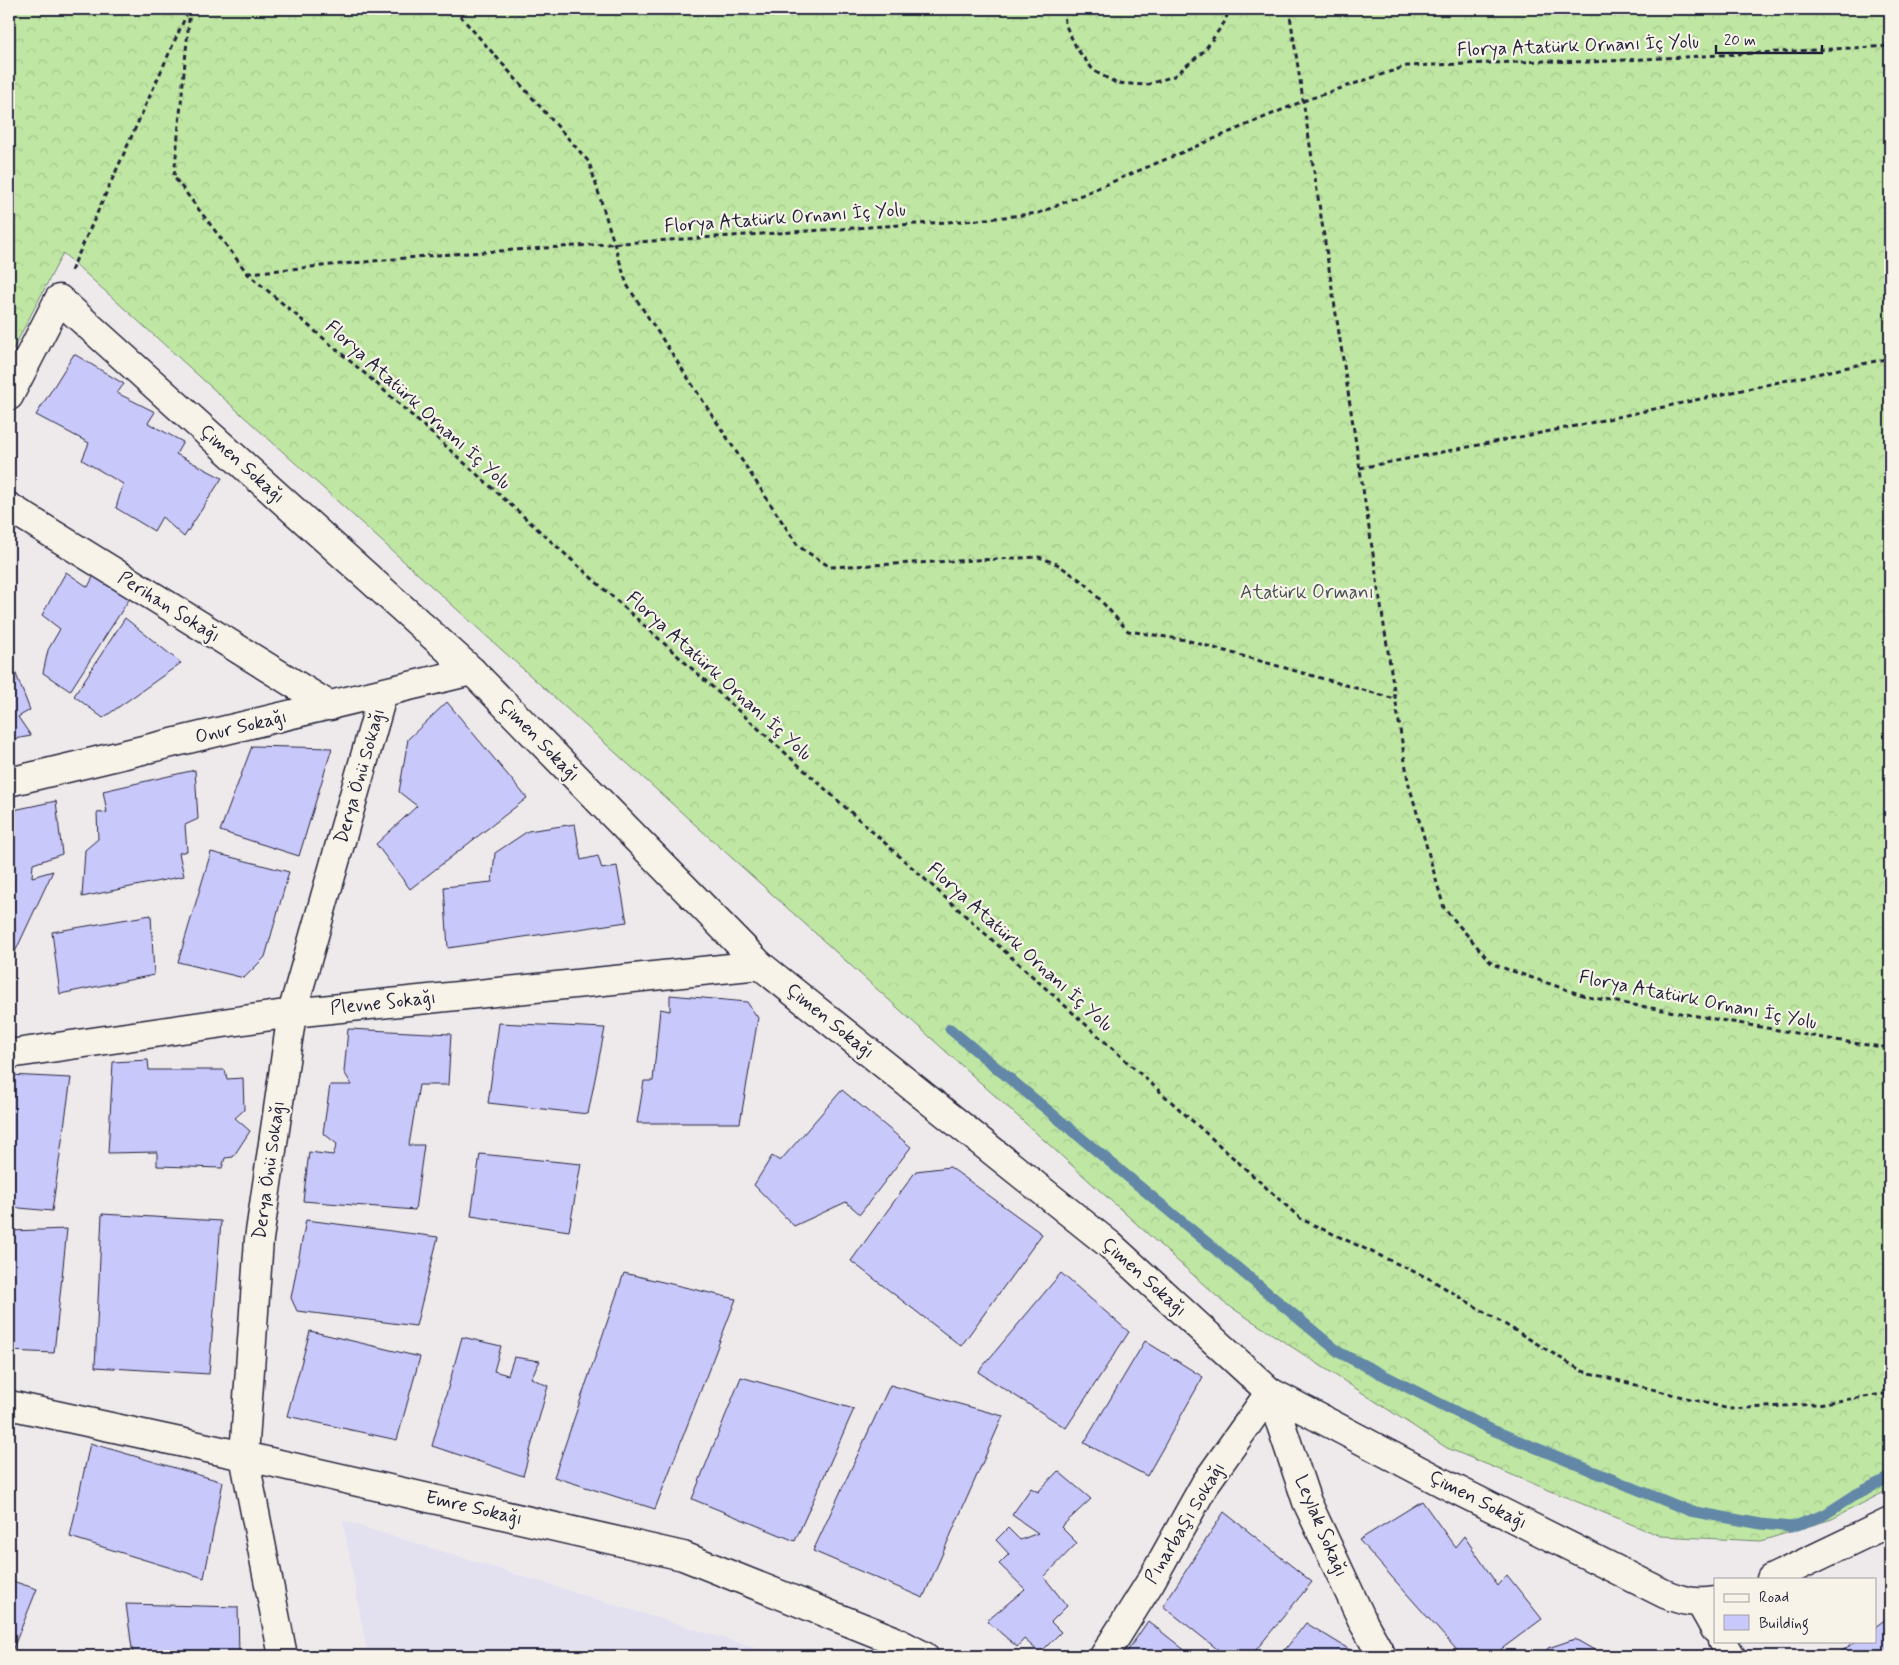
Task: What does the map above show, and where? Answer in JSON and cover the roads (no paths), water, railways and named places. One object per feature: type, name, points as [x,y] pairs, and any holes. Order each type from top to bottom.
[{"type":"street","name":"Çimen Sokağı","points":[[9,396],[59,299],[472,671],[760,964],[1110,1245],[1270,1392],[1445,1484],[1664,1594],[1683,1602],[1708,1602]]},
{"type":"street","name":"Perihan Sokağı","points":[[9,507],[330,706]]},
{"type":"street","name":"Onur Sokağı","points":[[9,782],[472,671]]},
{"type":"street","name":"Derya Önü Sokağı","points":[[283,1656],[244,1456],[259,1239],[292,1013],[383,693]]},
{"type":"street","name":"Plevne Sokağı","points":[[9,1054],[292,1013],[760,964]]},
{"type":"street","name":"Pınarbaşı Sokağı","points":[[1104,1656],[1151,1581],[1205,1484],[1270,1392]]},
{"type":"street","name":"Leylak Sokağı","points":[[1270,1392],[1307,1502],[1364,1624],[1382,1656]]},
{"type":"street","name":"Emre Sokağı","points":[[9,1405],[244,1456],[683,1556],[891,1639],[924,1656]]},
{"type":"street","points":[[1773,1578],[1890,1522]]},
{"type":"street","points":[[1708,1602],[1714,1625]]},
{"type":"street","points":[[1723,1642],[1731,1656]]},
{"type":"waterway","points":[[950,1029],[1340,1353],[1490,1429],[1690,1511],[1761,1524],[1791,1527],[1824,1515],[1855,1495],[1890,1477]]},
{"type":"park label","name":"Atatürk Ormanı","points":[[1307,592]]}]
